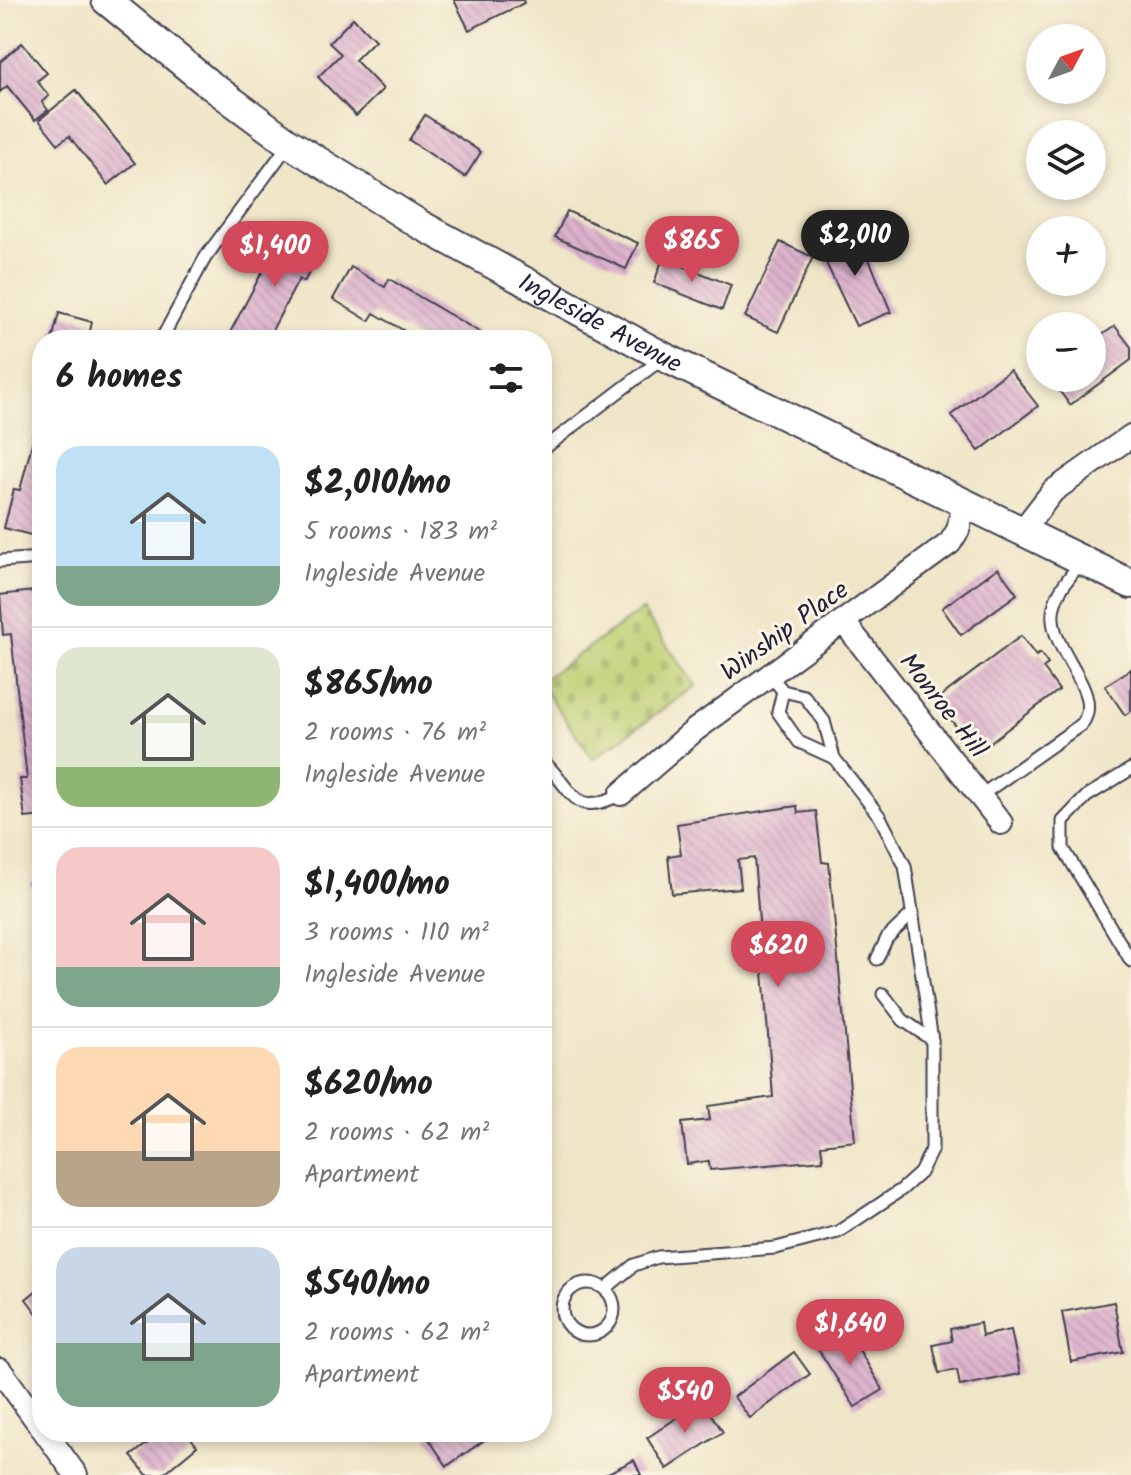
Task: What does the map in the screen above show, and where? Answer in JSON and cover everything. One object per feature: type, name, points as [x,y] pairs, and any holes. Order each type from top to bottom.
[{"type":"street","name":"Ingleside Avenue","points":[[106,0],[205,81],[289,143],[419,224],[664,357],[1131,584]]},
{"type":"street","points":[[1022,531],[1053,491],[1131,436]]},
{"type":"street","name":"Winship Place","points":[[621,794],[695,730],[776,683],[843,621],[950,543],[958,530],[964,503]]},
{"type":"street","name":"Monroe Hill","points":[[843,621],[1001,823]]},
{"type":"street","points":[[0,1370],[32,1415]]},
{"type":"street","points":[[52,1442],[76,1475]]},
{"type":"lane","points":[[166,330],[205,258],[289,143]]},
{"type":"lane","points":[[552,442],[664,357]]},
{"type":"lane","points":[[0,561],[32,559]]},
{"type":"lane","points":[[980,796],[1082,724],[1091,704],[1063,653],[1055,629],[1053,606],[1082,560]]},
{"type":"lane","points":[[605,1289],[634,1265],[658,1257],[776,1248],[838,1232],[883,1205],[920,1173],[932,1149],[932,1040],[905,866],[880,817],[834,758],[824,721],[804,696],[776,683],[778,712],[799,742],[834,758]]},
{"type":"lane","points":[[1131,769],[1087,796],[1063,821],[1063,848],[1131,961]]},
{"type":"lane","points":[[552,772],[576,801],[592,805],[621,794]]},
{"type":"lane","points":[[877,959],[887,938],[913,913]]},
{"type":"lane","points":[[883,994],[903,1020],[932,1040]]},
{"type":"lane","points":[[581,1284],[605,1289],[614,1305],[611,1322],[590,1336],[573,1332],[566,1326],[561,1309],[566,1293],[581,1284]]},
{"type":"green space","points":[[642,610],[696,686],[593,759],[552,700],[552,673]]},
{"type":"building","points":[[454,0],[523,0],[524,3],[469,30]]},
{"type":"building","points":[[353,18],[375,40],[355,60],[383,89],[356,116],[318,77],[341,54],[329,43]]},
{"type":"building","points":[[22,43],[47,73],[37,81],[49,96],[42,102],[48,110],[35,120],[7,86],[0,92],[0,62]]},
{"type":"building","points":[[76,90],[135,163],[108,185],[69,136],[58,144],[39,120]]},
{"type":"building","points":[[425,115],[481,152],[465,177],[409,140]]},
{"type":"building","points":[[567,211],[638,243],[626,269],[555,237]]},
{"type":"building","points":[[293,230],[323,246],[304,282],[299,279],[272,330],[231,330],[269,259],[276,263]]},
{"type":"building","points":[[857,230],[891,312],[856,326],[818,246]]},
{"type":"building","points":[[780,242],[813,257],[778,332],[745,317]]},
{"type":"building","points":[[663,258],[731,285],[722,310],[654,283]]},
{"type":"building","points":[[351,267],[385,287],[389,279],[476,330],[403,330],[374,313],[369,321],[333,299]]},
{"type":"building","points":[[59,313],[92,322],[90,330],[55,330]]},
{"type":"building","points":[[1115,326],[1131,347],[1131,360],[1106,378],[1106,332]]},
{"type":"building","points":[[1010,370],[1038,406],[979,451],[951,415]]},
{"type":"building","points":[[1060,392],[1088,392],[1070,405]]},
{"type":"building","points":[[32,444],[32,535],[4,528],[14,489],[20,490]]},
{"type":"building","points":[[998,568],[1017,594],[961,635],[942,608]]},
{"type":"building","points":[[32,591],[32,817],[25,818],[20,779],[27,779],[11,634],[3,635],[0,595]]},
{"type":"building","points":[[1021,636],[1036,656],[1040,653],[1048,664],[1043,668],[1059,690],[976,753],[936,700]]},
{"type":"building","points":[[1131,669],[1131,711],[1125,715],[1105,686]]},
{"type":"building","points":[[797,806],[798,813],[816,811],[822,862],[829,863],[855,1141],[821,1145],[823,1160],[710,1170],[709,1161],[687,1164],[682,1123],[710,1120],[708,1106],[773,1097],[754,858],[738,860],[741,888],[672,894],[668,856],[681,854],[677,824]]},
{"type":"building","points":[[1114,1302],[1123,1352],[1071,1362],[1062,1312]]},
{"type":"building","points":[[980,1323],[982,1336],[1011,1330],[1020,1374],[960,1386],[957,1370],[939,1373],[933,1345],[952,1341],[950,1329]]},
{"type":"building","points":[[846,1328],[883,1390],[855,1407],[816,1346]]},
{"type":"building","points":[[794,1352],[810,1374],[750,1418],[734,1397]]},
{"type":"building","points":[[702,1401],[723,1432],[667,1469],[647,1438]]},
{"type":"building","points":[[149,1442],[194,1442],[197,1446],[162,1475],[147,1475],[131,1456]]},
{"type":"building","points":[[431,1442],[482,1442],[447,1466]]},
{"type":"building","points":[[634,1460],[641,1475],[604,1475]]}]
